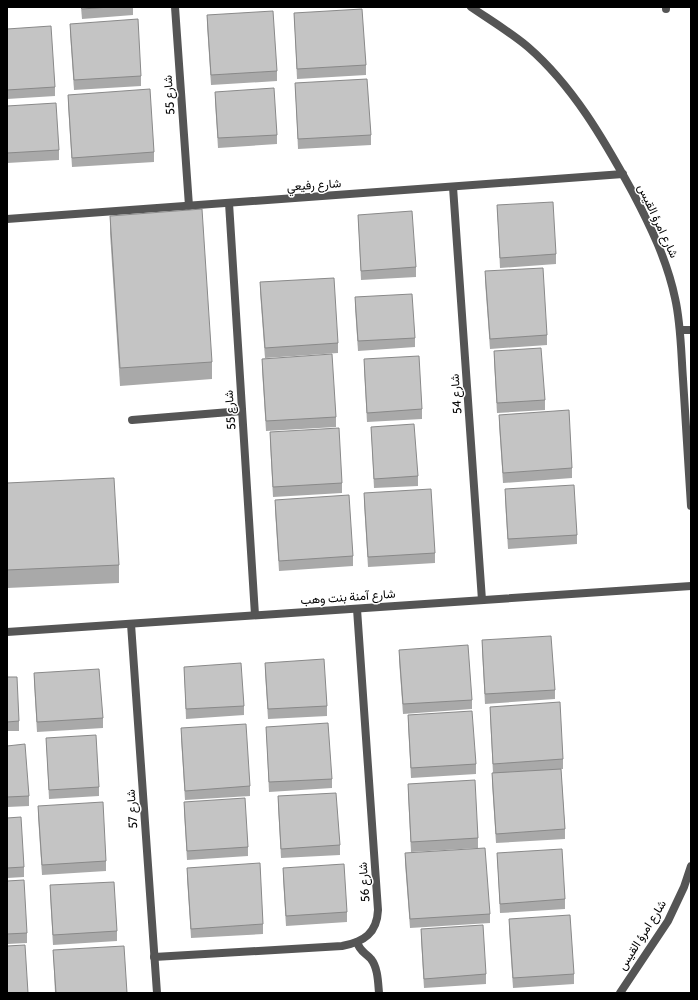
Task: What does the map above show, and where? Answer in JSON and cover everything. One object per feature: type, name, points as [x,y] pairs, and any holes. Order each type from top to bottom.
[{"type":"street","name":"شارع 55","points":[[175,7],[189,206]]},
{"type":"street","name":"شارع امرؤ القيس","points":[[471,7],[510,33],[529,48],[572,95],[599,134],[623,174],[660,248],[676,299],[680,330],[691,506]]},
{"type":"street","name":"شارع رفيعي","points":[[7,219],[623,174]]},
{"type":"street","name":"شارع 54","points":[[453,187],[482,600]]},
{"type":"street","name":"شارع 55","points":[[228,203],[255,616]]},
{"type":"street","points":[[680,330],[691,330]]},
{"type":"street","points":[[132,420],[242,410]]},
{"type":"street","name":"شارع آمنة بنت وهب","points":[[7,632],[691,586]]},
{"type":"street","name":"شارع 56","points":[[154,957],[342,946],[357,942],[372,931],[377,918],[378,910],[357,609]]},
{"type":"street","name":"شارع 57","points":[[131,624],[157,993]]},
{"type":"street","name":"شارع امرؤ القيس","points":[[620,993],[668,922],[684,887],[691,866]]},
{"type":"street","points":[[357,942],[360,949],[372,959],[375,964],[379,993]]},
{"type":"building","points":[[81,7],[110,7],[82,9]]},
{"type":"building","points":[[362,9],[366,65],[297,69],[294,13]]},
{"type":"building","points":[[273,11],[277,71],[211,75],[207,15]]},
{"type":"building","points":[[138,19],[141,76],[74,80],[70,24]]},
{"type":"building","points":[[51,26],[55,87],[7,90],[7,29]]},
{"type":"building","points":[[367,79],[371,135],[298,139],[295,83]]},
{"type":"building","points":[[274,88],[277,135],[218,138],[215,92]]},
{"type":"building","points":[[150,89],[154,152],[72,158],[68,95]]},
{"type":"building","points":[[56,103],[59,150],[7,153],[7,106]]},
{"type":"building","points":[[553,202],[556,254],[500,258],[497,205]]},
{"type":"building","points":[[202,209],[212,362],[120,368],[110,216]]},
{"type":"building","points":[[412,211],[416,267],[361,271],[358,215]]},
{"type":"building","points":[[543,268],[547,335],[490,339],[485,271]]},
{"type":"building","points":[[334,278],[338,343],[265,348],[260,282]]},
{"type":"building","points":[[412,294],[415,338],[358,341],[355,297]]},
{"type":"building","points":[[541,348],[545,400],[497,403],[494,351]]},
{"type":"building","points":[[332,354],[336,417],[266,421],[262,359]]},
{"type":"building","points":[[419,356],[422,409],[367,413],[364,359]]},
{"type":"building","points":[[569,410],[572,468],[503,473],[499,415]]},
{"type":"building","points":[[414,424],[418,476],[374,479],[371,427]]},
{"type":"building","points":[[339,428],[342,483],[273,487],[270,432]]},
{"type":"building","points":[[114,478],[119,565],[7,570],[7,483]]},
{"type":"building","points":[[574,485],[577,535],[508,539],[505,489]]},
{"type":"building","points":[[431,489],[435,553],[368,557],[364,493]]},
{"type":"building","points":[[349,495],[353,556],[279,561],[275,500]]},
{"type":"building","points":[[551,636],[555,690],[485,694],[482,640]]},
{"type":"building","points":[[468,645],[472,700],[403,704],[399,650]]},
{"type":"building","points":[[324,659],[327,706],[268,709],[265,663]]},
{"type":"building","points":[[241,663],[244,706],[186,709],[184,667]]},
{"type":"building","points":[[99,669],[103,718],[37,722],[34,673]]},
{"type":"building","points":[[7,677],[17,677],[19,721],[7,722]]},
{"type":"building","points":[[560,702],[563,759],[493,764],[490,707]]},
{"type":"building","points":[[472,711],[476,764],[411,768],[408,715]]},
{"type":"building","points":[[328,723],[332,779],[269,782],[266,727]]},
{"type":"building","points":[[246,724],[250,786],[185,791],[181,728]]},
{"type":"building","points":[[96,735],[99,787],[49,790],[46,738]]},
{"type":"building","points":[[25,744],[29,796],[7,797],[7,746]]},
{"type":"building","points":[[561,769],[565,829],[496,834],[492,773]]},
{"type":"building","points":[[475,780],[478,838],[411,842],[408,784]]},
{"type":"building","points":[[336,793],[340,845],[281,849],[278,796]]},
{"type":"building","points":[[245,798],[248,847],[187,851],[184,802]]},
{"type":"building","points":[[103,802],[106,861],[42,865],[38,806]]},
{"type":"building","points":[[21,817],[24,867],[7,868],[7,818]]},
{"type":"building","points":[[485,848],[490,914],[410,919],[405,853]]},
{"type":"building","points":[[562,849],[565,899],[500,904],[497,853]]},
{"type":"building","points":[[260,863],[263,924],[191,929],[187,868]]},
{"type":"building","points":[[344,864],[347,912],[286,916],[283,868]]},
{"type":"building","points":[[24,880],[27,933],[7,934],[7,881]]},
{"type":"building","points":[[114,882],[117,931],[53,935],[50,885]]},
{"type":"building","points":[[570,915],[574,974],[513,978],[509,919]]},
{"type":"building","points":[[483,925],[486,974],[424,979],[421,929]]},
{"type":"building","points":[[25,945],[28,993],[7,993],[7,946]]},
{"type":"building","points":[[124,946],[127,993],[56,993],[53,950]]}]
